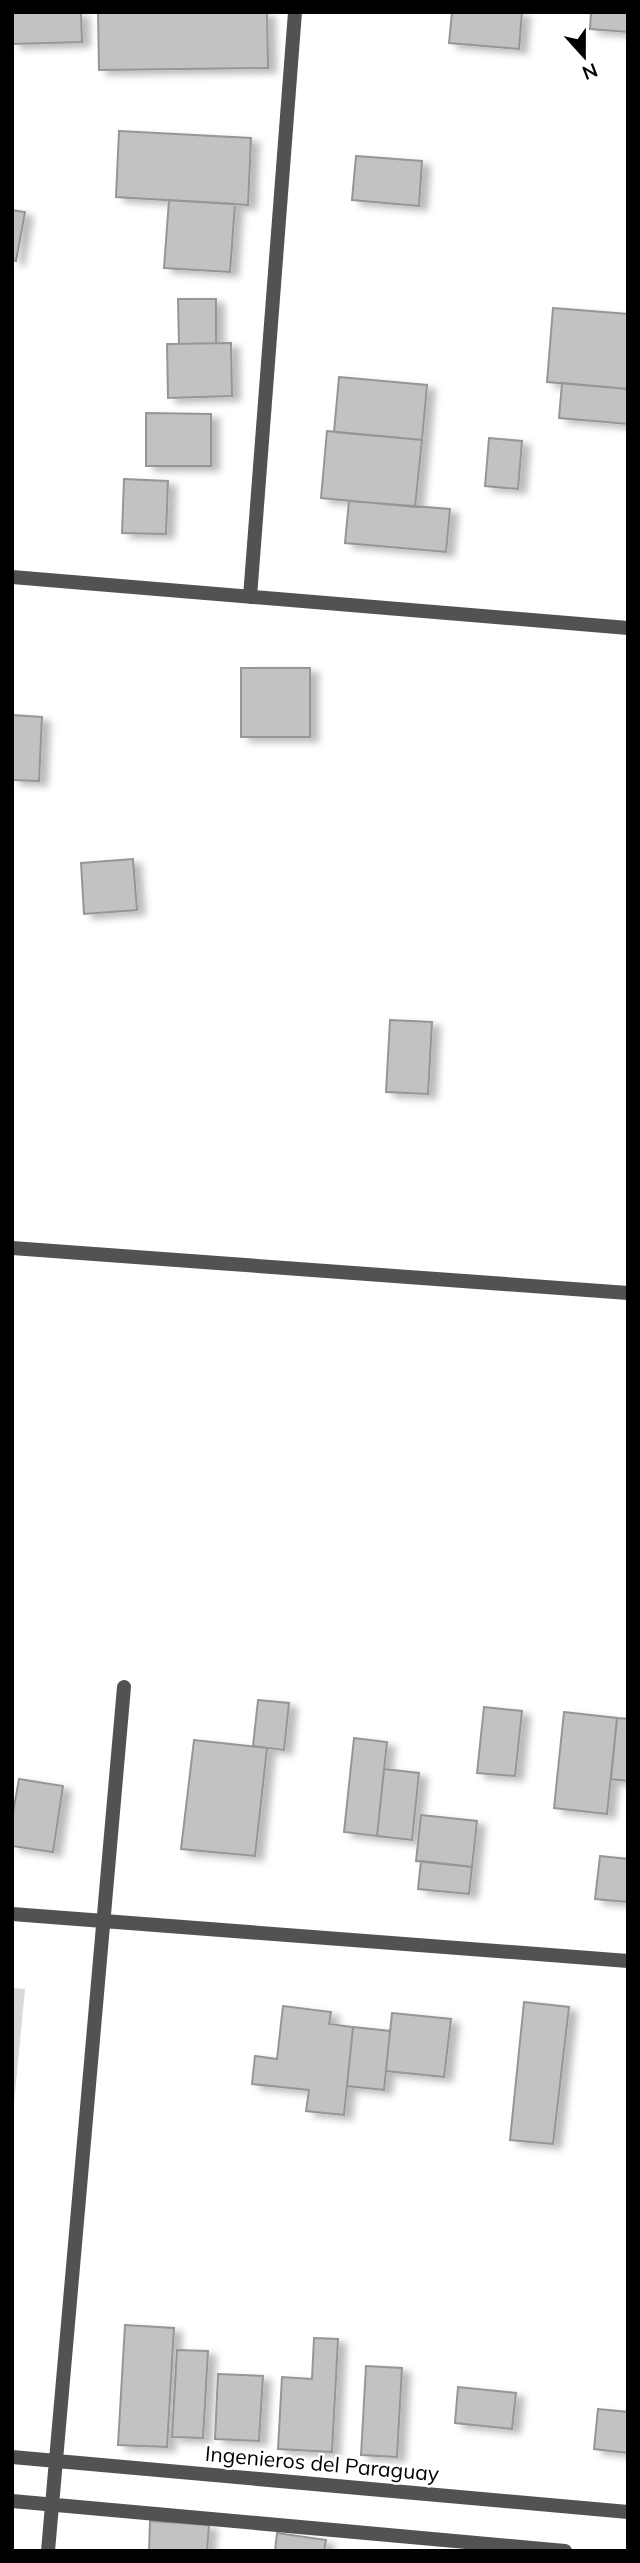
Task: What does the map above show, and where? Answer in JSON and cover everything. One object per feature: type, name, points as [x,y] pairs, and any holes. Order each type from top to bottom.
[{"type":"street","points":[[250,597],[295,12]]},
{"type":"street","points":[[12,577],[628,628]]},
{"type":"street","points":[[12,1248],[628,1293]]},
{"type":"street","points":[[48,2551],[124,1687]]},
{"type":"street","points":[[12,1914],[628,1961]]},
{"type":"street","name":"Ingenieros del Paraguay","points":[[12,2457],[628,2512]]},
{"type":"street","points":[[12,2501],[565,2551]]},
{"type":"shaded area","points":[[12,1988],[25,1989],[12,2124]]},
{"type":"building","points":[[12,12],[81,12],[82,42],[12,44]]},
{"type":"building","points":[[98,12],[267,12],[268,68],[99,70]]},
{"type":"building","points":[[452,12],[522,12],[519,49],[449,43]]},
{"type":"building","points":[[591,12],[628,12],[628,32],[590,29]]},
{"type":"building","points":[[119,131],[251,138],[248,205],[116,197]]},
{"type":"building","points":[[356,156],[422,161],[419,206],[352,200]]},
{"type":"building","points":[[169,200],[235,204],[230,272],[164,268]]},
{"type":"building","points":[[12,210],[25,212],[16,261],[12,260]]},
{"type":"building","points":[[178,299],[216,299],[216,343],[179,344]]},
{"type":"building","points":[[553,308],[628,314],[628,389],[547,382]]},
{"type":"building","points":[[231,343],[232,396],[168,398],[167,344]]},
{"type":"building","points":[[339,377],[427,385],[422,440],[334,432]]},
{"type":"building","points":[[562,383],[628,389],[628,424],[559,418]]},
{"type":"building","points":[[146,413],[211,414],[211,466],[146,466]]},
{"type":"building","points":[[327,431],[422,440],[415,507],[321,498]]},
{"type":"building","points":[[489,438],[522,441],[518,489],[485,486]]},
{"type":"building","points":[[124,479],[168,481],[166,534],[122,533]]},
{"type":"building","points":[[349,501],[450,509],[446,552],[345,543]]},
{"type":"building","points":[[241,668],[310,668],[310,737],[241,737]]},
{"type":"building","points":[[12,715],[42,717],[39,781],[12,780]]},
{"type":"building","points":[[133,859],[137,910],[84,914],[81,863]]},
{"type":"building","points":[[390,1020],[432,1022],[428,1094],[386,1092]]},
{"type":"building","points":[[258,1700],[289,1703],[284,1750],[253,1746]]},
{"type":"building","points":[[484,1707],[522,1711],[515,1776],[477,1773]]},
{"type":"building","points":[[564,1712],[617,1718],[607,1814],[554,1808]]},
{"type":"building","points":[[617,1718],[628,1719],[628,1781],[611,1779]]},
{"type":"building","points":[[354,1738],[387,1742],[377,1836],[344,1832]]},
{"type":"building","points":[[194,1740],[267,1748],[255,1856],[181,1849]]},
{"type":"building","points":[[384,1769],[419,1773],[412,1840],[377,1836]]},
{"type":"building","points":[[19,1779],[63,1786],[53,1852],[12,1846],[12,1818]]},
{"type":"building","points":[[421,1815],[477,1821],[472,1867],[416,1861]]},
{"type":"building","points":[[600,1856],[628,1859],[628,1902],[595,1899]]},
{"type":"building","points":[[421,1861],[472,1867],[469,1894],[418,1889]]},
{"type":"building","points":[[524,2002],[569,2007],[553,2144],[510,2140]]},
{"type":"building","points":[[283,2006],[331,2012],[329,2024],[353,2027],[344,2115],[306,2111],[309,2090],[252,2084],[255,2056],[277,2059]]},
{"type":"building","points":[[392,2013],[451,2019],[444,2077],[386,2071]]},
{"type":"building","points":[[353,2027],[390,2031],[384,2090],[347,2086]]},
{"type":"building","points":[[125,2325],[174,2328],[167,2447],[118,2445]]},
{"type":"building","points":[[314,2338],[338,2339],[332,2452],[278,2449],[282,2377],[312,2379]]},
{"type":"building","points":[[177,2350],[208,2351],[203,2438],[172,2437]]},
{"type":"building","points":[[366,2366],[402,2368],[397,2457],[361,2455]]},
{"type":"building","points":[[218,2374],[263,2376],[259,2441],[215,2439]]},
{"type":"building","points":[[458,2387],[516,2393],[512,2429],[455,2423]]},
{"type":"building","points":[[598,2409],[628,2412],[628,2453],[594,2449]]},
{"type":"building","points":[[150,2521],[209,2525],[207,2551],[149,2551]]},
{"type":"building","points":[[277,2533],[326,2540],[324,2551],[275,2551]]}]
